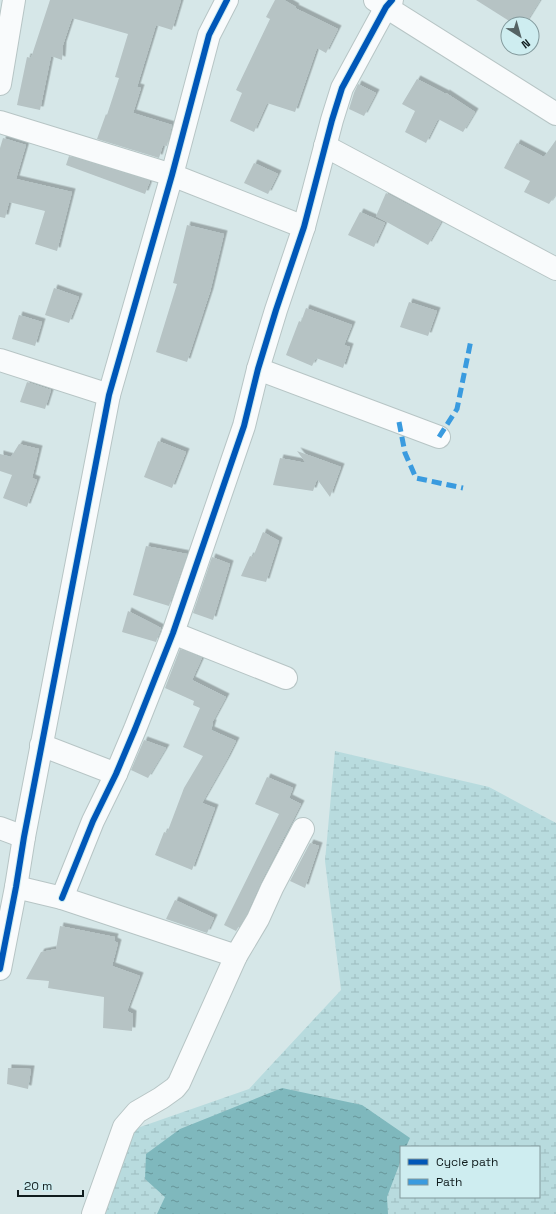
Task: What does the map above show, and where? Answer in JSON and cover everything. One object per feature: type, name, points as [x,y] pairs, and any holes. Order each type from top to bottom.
[{"type":"street","points":[[0,84],[14,0]]},
{"type":"street","points":[[0,969],[41,745],[109,395],[172,175],[209,35],[227,0]]},
{"type":"street","points":[[62,898],[94,821],[116,774],[173,633],[244,426],[258,370],[276,310],[315,190],[325,146],[342,88],[384,2],[556,114]]},
{"type":"street","points":[[0,122],[172,175],[304,227]]},
{"type":"street","points":[[325,146],[556,269]]},
{"type":"street","points":[[0,360],[109,395]]},
{"type":"street","points":[[258,370],[439,437]]},
{"type":"street","points":[[173,633],[286,678]]},
{"type":"street","points":[[41,745],[116,774]]},
{"type":"street","points":[[0,828],[24,837]]},
{"type":"street","points":[[93,1214],[124,1127],[137,1112],[179,1084],[236,956],[258,919],[272,888],[303,829]]},
{"type":"street","points":[[16,887],[62,898],[236,956]]},
{"type":"green space","points":[[335,751],[489,787],[556,823],[556,1214],[96,1214],[123,1133],[249,1089],[341,990],[325,861]]},
{"type":"water","points":[[282,1088],[362,1105],[410,1138],[406,1146],[400,1146],[400,1163],[387,1197],[388,1214],[157,1214],[165,1197],[145,1179],[146,1154],[180,1129]]},
{"type":"building","points":[[50,0],[181,0],[172,30],[156,25],[137,87],[141,88],[133,113],[172,125],[167,146],[163,145],[159,158],[97,139],[106,114],[107,115],[119,78],[115,77],[128,34],[72,18],[63,45],[62,60],[51,56],[40,110],[17,105],[27,57],[31,58]]},
{"type":"building","points":[[275,0],[284,0],[296,7],[295,8],[338,29],[326,53],[317,48],[295,112],[267,103],[254,132],[230,121],[242,93],[236,90],[270,19],[266,17]]},
{"type":"building","points":[[476,0],[540,0],[530,16],[501,16]]},
{"type":"building","points":[[417,79],[446,93],[475,112],[463,132],[438,119],[426,143],[405,132],[415,111],[402,104]]},
{"type":"building","points":[[358,84],[376,93],[364,116],[349,109]]},
{"type":"building","points":[[3,138],[26,145],[16,179],[72,192],[57,251],[35,244],[45,211],[9,202],[5,218],[0,217],[0,148]]},
{"type":"building","points":[[556,140],[556,194],[549,204],[524,192],[530,181],[504,168],[517,143],[544,157]]},
{"type":"building","points":[[69,156],[150,181],[145,194],[66,165]]},
{"type":"building","points":[[254,163],[278,174],[268,194],[244,183]]},
{"type":"building","points":[[386,193],[441,222],[428,245],[376,216]]},
{"type":"building","points":[[360,212],[385,223],[374,247],[348,235]]},
{"type":"building","points":[[187,225],[224,234],[210,292],[187,362],[156,352],[177,284],[173,283]]},
{"type":"building","points":[[54,288],[79,297],[69,323],[45,315]]},
{"type":"building","points":[[409,302],[437,311],[428,336],[400,327]]},
{"type":"building","points":[[306,308],[352,325],[344,345],[350,347],[343,368],[316,358],[312,366],[286,355],[299,321],[301,322]]},
{"type":"building","points":[[19,315],[42,322],[35,346],[12,339]]},
{"type":"building","points":[[27,382],[51,390],[45,409],[20,402]]},
{"type":"building","points":[[158,441],[186,452],[172,488],[144,477]]},
{"type":"building","points":[[19,444],[39,449],[32,478],[37,480],[27,507],[3,498],[12,475],[0,471],[0,454],[11,457]]},
{"type":"building","points":[[297,451],[341,467],[330,497],[317,479],[313,491],[273,485],[280,458],[306,463]]},
{"type":"building","points":[[263,532],[279,541],[266,582],[241,576],[250,556],[253,557]]},
{"type":"building","points":[[146,546],[187,554],[169,606],[133,595]]},
{"type":"building","points":[[212,557],[230,564],[213,620],[193,613]]},
{"type":"building","points":[[128,611],[161,628],[156,642],[122,632]]},
{"type":"building","points":[[180,649],[202,658],[192,680],[226,697],[212,723],[211,730],[236,741],[202,803],[215,808],[192,870],[155,855],[164,832],[167,833],[184,788],[203,756],[183,747],[200,708],[193,705],[194,701],[165,688]]},
{"type":"building","points":[[144,740],[166,748],[148,778],[131,770]]},
{"type":"building","points":[[267,777],[293,788],[289,798],[301,804],[261,882],[247,913],[236,931],[224,925],[279,814],[255,804]]},
{"type":"building","points":[[310,843],[319,846],[305,888],[290,881]]},
{"type":"building","points":[[175,900],[214,918],[207,933],[166,919]]},
{"type":"building","points":[[60,926],[115,937],[114,941],[118,943],[112,966],[140,976],[127,1011],[133,1014],[132,1031],[103,1028],[104,997],[48,988],[49,981],[26,979],[41,952],[56,949]]},
{"type":"building","points":[[8,1068],[31,1069],[28,1089],[7,1084]]},
{"type":"marked path","points":[[439,437],[457,409],[471,340]]},
{"type":"marked path","points":[[399,422],[405,453],[416,478],[463,488]]},
{"type":"cycle path","points":[[0,969],[109,395],[172,175],[209,35],[227,0]]},
{"type":"cycle path","points":[[62,898],[93,821],[116,774],[135,729],[173,633],[244,426],[258,369],[304,227],[332,120],[342,88],[386,7],[392,0]]}]
